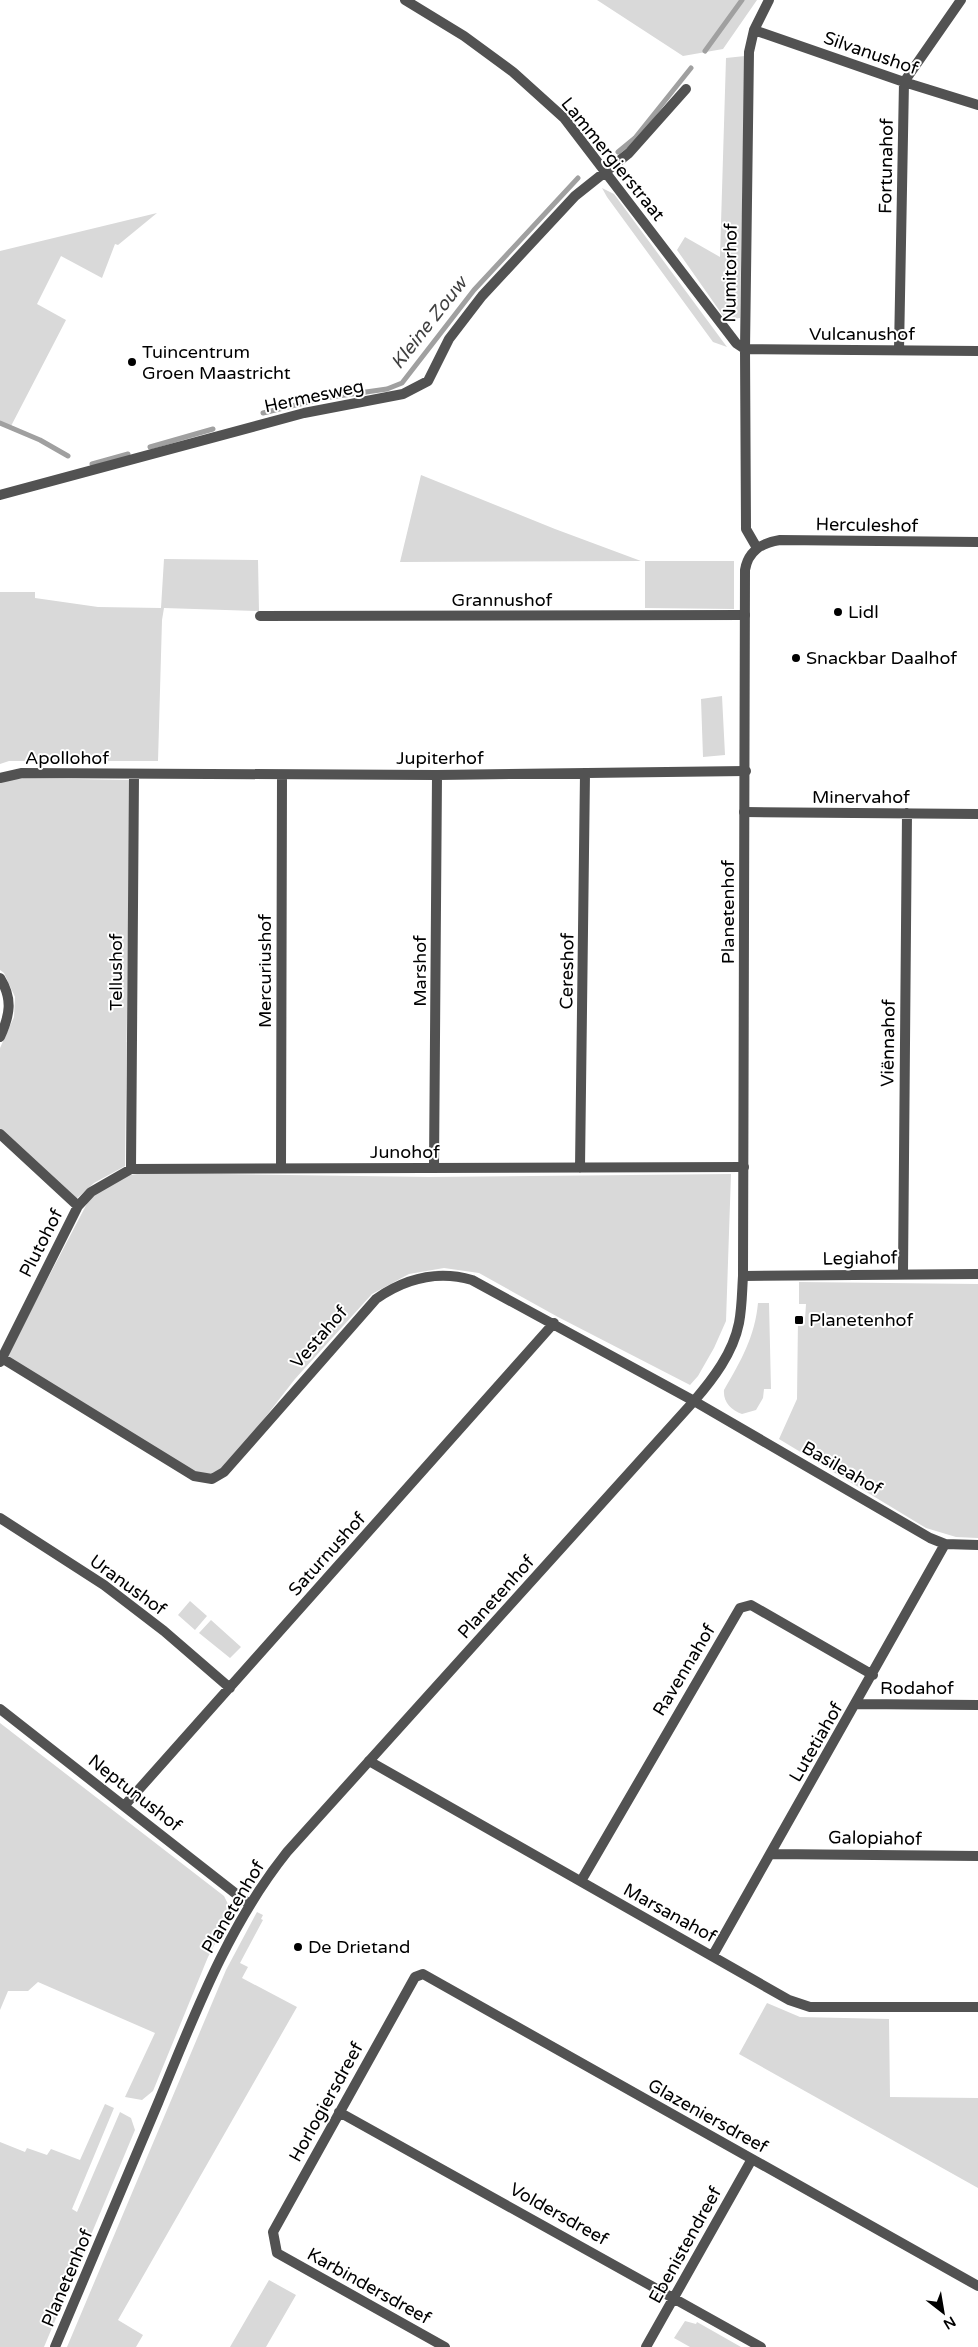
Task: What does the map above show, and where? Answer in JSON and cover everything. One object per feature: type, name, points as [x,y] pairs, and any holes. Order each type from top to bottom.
[{"type":"street","name":"Lammergierstraat","points":[[405,0],[464,36],[514,72],[564,118],[736,343],[745,349]]},
{"type":"street","name":"Numitorhof","points":[[757,548],[746,530],[745,349],[749,52],[754,30],[769,0]]},
{"type":"street","points":[[904,82],[961,0]]},
{"type":"street","name":"Silvanushof","points":[[754,30],[904,82],[978,105]]},
{"type":"street","name":"Fortunahof","points":[[899,350],[904,82]]},
{"type":"street","name":"Hermesweg","points":[[0,495],[295,415],[402,394],[428,382],[449,339],[476,303],[547,224],[575,196],[629,153],[686,89]]},
{"type":"street","name":"Vulcanushof","points":[[745,349],[978,351]]},
{"type":"street","name":"Herculeshof","points":[[757,548],[780,540],[978,542]]},
{"type":"street","name":"Planetenhof","points":[[55,2347],[203,1994],[249,1904],[287,1852],[694,1402],[721,1366],[736,1332],[740,1315],[743,1276],[746,564],[757,548]]},
{"type":"street","name":"Grannushof","points":[[260,616],[745,615]]},
{"type":"street","name":"Jupiterhof","points":[[134,775],[437,775],[746,771]]},
{"type":"street","name":"Apollohof","points":[[0,778],[22,773],[134,775]]},
{"type":"street","name":"Cereshof","points":[[580,1168],[585,773]]},
{"type":"street","name":"Tellushof","points":[[131,1169],[134,775]]},
{"type":"street","name":"Mercuriushof","points":[[282,775],[282,1168]]},
{"type":"street","name":"Marshof","points":[[434,1168],[437,775]]},
{"type":"street","name":"Minervahof","points":[[744,812],[978,814]]},
{"type":"street","name":"Viënnahof","points":[[902,1273],[907,813]]},
{"type":"street","points":[[0,978],[10,1004],[8,1020],[0,1037]]},
{"type":"street","name":"Plutohof","points":[[0,1134],[78,1206],[1,1360]]},
{"type":"street","name":"Junohof","points":[[78,1206],[91,1192],[131,1169],[744,1167]]},
{"type":"street","name":"Legiahof","points":[[743,1276],[902,1273],[978,1274]]},
{"type":"street","name":"Vestahof","points":[[1,1360],[194,1476],[212,1479],[224,1472],[376,1299],[399,1286],[433,1275],[458,1276],[472,1280],[554,1323],[694,1402]]},
{"type":"street","name":"Saturnushof","points":[[125,1805],[554,1323]]},
{"type":"street","name":"Basileahof","points":[[694,1402],[930,1538],[946,1544],[978,1545]]},
{"type":"street","name":"Uranushof","points":[[0,1518],[104,1585],[164,1631],[230,1688]]},
{"type":"street","name":"Lutetiahof","points":[[713,1956],[946,1544]]},
{"type":"street","name":"Ravennahof","points":[[581,1881],[740,1608],[751,1605],[872,1675]]},
{"type":"street","name":"Rodahof","points":[[856,1704],[978,1705]]},
{"type":"street","name":"Neptunushof","points":[[0,1709],[249,1904]]},
{"type":"street","name":"Marsanahof","points":[[369,1761],[789,2000],[810,2007],[978,2007]]},
{"type":"street","name":"Galopiahof","points":[[771,1854],[978,1856]]},
{"type":"street","name":"Horlogiersdreef","points":[[277,2253],[273,2232],[415,1976],[423,1974]]},
{"type":"street","name":"Glazeniersdreef","points":[[423,1974],[978,2286]]},
{"type":"street","name":"Voldersdreef","points":[[340,2112],[761,2347]]},
{"type":"street","name":"Ebenistendreef","points":[[646,2347],[752,2159]]},
{"type":"street","name":"Karbindersdreef","points":[[277,2253],[445,2347]]},
{"type":"shaded area","points":[[597,0],[757,0],[723,49],[683,56]]},
{"type":"shaded area","points":[[745,56],[740,318],[726,320],[677,250],[685,237],[720,257],[726,58]]},
{"type":"shaded area","points":[[602,188],[614,194],[727,347],[713,342]]},
{"type":"shaded area","points":[[157,213],[118,245],[115,244],[102,278],[61,256],[37,304],[66,320],[10,428],[0,425],[0,251]]},
{"type":"shaded area","points":[[421,475],[555,529],[641,561],[400,562]]},
{"type":"shaded area","points":[[164,559],[258,560],[259,611],[164,608],[162,620],[158,761],[9,761],[0,764],[0,592],[35,592],[35,598],[98,607],[161,608]]},
{"type":"shaded area","points":[[645,561],[734,561],[734,609],[645,608]]},
{"type":"shaded area","points":[[722,696],[725,755],[703,757],[701,699]]},
{"type":"shaded area","points":[[23,778],[130,780],[125,1166],[94,1183],[76,1199],[0,1129],[0,1048],[14,1017],[15,997],[4,973],[0,970],[0,781]]},
{"type":"shaded area","points":[[145,1173],[429,1177],[731,1174],[726,1321],[714,1348],[698,1376],[690,1385],[558,1317],[479,1273],[444,1268],[409,1274],[372,1294],[295,1379],[225,1469],[214,1477],[197,1474],[6,1358],[92,1194],[122,1176]]},
{"type":"shaded area","points":[[799,1282],[978,1284],[978,1538],[956,1537],[926,1528],[779,1439],[797,1399],[798,1319],[805,1319],[806,1304],[799,1304]]},
{"type":"shaded area","points":[[758,1303],[769,1303],[771,1389],[764,1389],[763,1398],[756,1410],[742,1414],[728,1405],[724,1390],[750,1337]]},
{"type":"shaded area","points":[[190,1601],[207,1616],[195,1630],[178,1615]]},
{"type":"shaded area","points":[[211,1620],[241,1647],[230,1658],[199,1633]]},
{"type":"shaded area","points":[[0,1723],[224,1896],[229,1906],[229,1917],[208,1957],[153,2091],[142,2100],[125,2097],[155,2033],[38,1982],[28,1991],[8,1991],[0,2010]]},
{"type":"shaded area","points":[[257,1912],[263,1915],[261,1919],[263,1920],[240,1963],[248,1967],[242,1978],[297,2007],[118,2320],[143,2335],[136,2347],[67,2347],[226,1970]]},
{"type":"shaded area","points":[[767,2003],[800,2017],[889,2019],[890,2097],[978,2098],[978,2188],[739,2054]]},
{"type":"shaded area","points":[[105,2104],[114,2108],[72,2209],[77,2212],[120,2112],[131,2118],[135,2130],[44,2347],[0,2347],[0,2142],[25,2152],[27,2148],[47,2155],[51,2149],[80,2160]]},
{"type":"shaded area","points":[[269,2280],[296,2295],[266,2347],[230,2347]]},
{"type":"shaded area","points":[[685,2321],[696,2324],[697,2322],[741,2347],[690,2347],[674,2338]]},
{"type":"waterway","name":"Kleine Zouw","points":[[705,51],[742,0]]},
{"type":"waterway","name":"Kleine Zouw","points":[[618,152],[635,138],[691,68]]},
{"type":"waterway","name":"Kleine Zouw","points":[[263,413],[324,398],[387,389],[402,383],[474,290],[578,178]]},
{"type":"waterway","name":"Kleine Zouw","points":[[0,423],[40,440],[68,456]]},
{"type":"waterway","name":"Kleine Zouw","points":[[150,447],[213,429]]},
{"type":"waterway","name":"Kleine Zouw","points":[[92,464],[128,454]]},
{"type":"place","name":"Tuincentrum Groen Maastricht","points":[[132,362]]},
{"type":"place","name":"Lidl","points":[[838,612]]},
{"type":"place","name":"Snackbar Daalhof","points":[[796,658]]},
{"type":"place","name":"Planetenhof","points":[[799,1320]]},
{"type":"place","name":"De Drietand","points":[[298,1947]]}]
